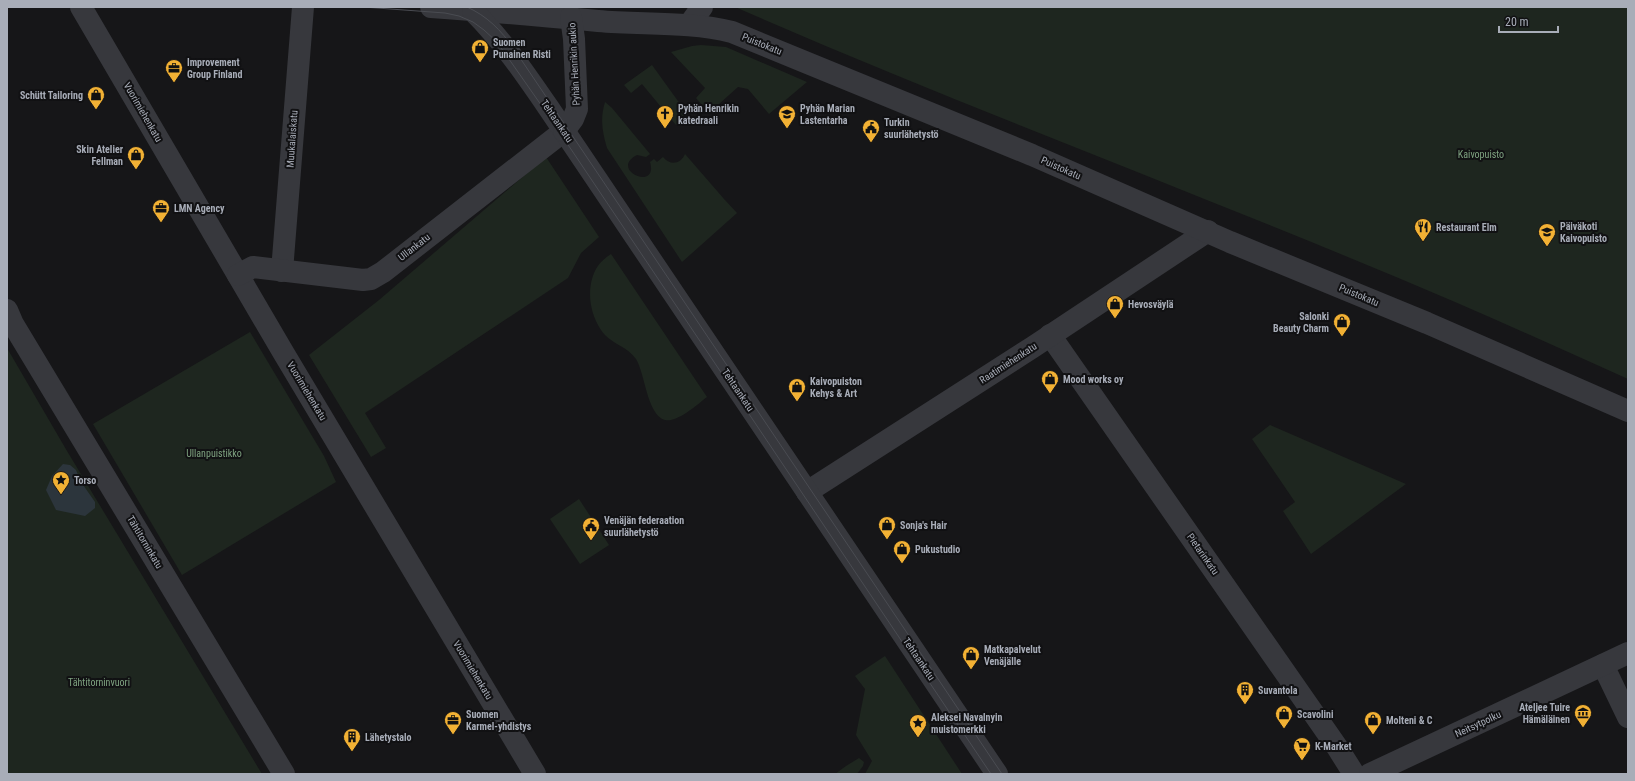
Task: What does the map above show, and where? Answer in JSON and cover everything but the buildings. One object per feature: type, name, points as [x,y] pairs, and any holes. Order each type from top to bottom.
[{"type":"street","name":"Vuorimiehenkatu","points":[[81,7],[283,352],[535,774]]},
{"type":"street","name":"Muukalaiskatu","points":[[282,271],[303,7]]},
{"type":"street","name":"Puistokatu","points":[[431,7],[473,11],[571,12],[599,21],[689,25],[721,29],[739,35],[1032,156],[1427,323],[1628,411]]},
{"type":"street","points":[[689,25],[702,7]]},
{"type":"street","name":"Tehtaankatu","points":[[473,11],[507,48],[997,774]]},
{"type":"street","name":"Pyhän Henrikin aukio","points":[[564,131],[577,109],[574,39],[571,12]]},
{"type":"street","name":"Ullankatu","points":[[238,275],[253,267],[363,280],[371,279],[383,272],[564,131]]},
{"type":"street","name":"Raatimiehenkatu","points":[[807,492],[1208,231]]},
{"type":"street","name":"Tähtitorninkatu","points":[[7,310],[13,324],[284,774]]},
{"type":"street","name":"Pietarinkatu","points":[[1050,335],[1332,740],[1354,774]]},
{"type":"street","name":"Neitsytpolku","points":[[1370,774],[1628,653]]},
{"type":"street","points":[[1603,665],[1628,717]]},
{"type":"green space","name":"Kaivopuisto","points":[[735,7],[1628,7],[1628,379],[1477,311],[1365,264],[914,83]]},
{"type":"green space","points":[[701,45],[726,47],[807,82],[769,114],[748,89],[738,87],[709,113],[696,98],[705,88],[671,52]]},
{"type":"green space","points":[[652,65],[688,115],[676,125],[642,84],[631,93],[624,85]]},
{"type":"green space","points":[[605,102],[612,108],[650,154],[646,157],[637,155],[630,161],[628,167],[631,172],[642,177],[648,176],[651,171],[650,162],[654,159],[657,162],[663,157],[669,162],[675,163],[681,160],[685,154],[737,213],[682,262],[607,148],[602,125],[602,114]]},
{"type":"green space","points":[[546,157],[599,237],[581,253],[568,278],[365,413],[386,448],[371,457],[309,355],[379,300]]},
{"type":"green space","points":[[611,254],[707,397],[675,419],[665,420],[659,417],[650,402],[636,359],[629,351],[608,338],[596,320],[591,303],[591,285],[596,269],[603,260]]},
{"type":"green space","name":"Ullanpuistikko","points":[[250,332],[324,456],[336,482],[182,575],[93,424]]},
{"type":"green space","name":"Tähtitorninvuori","points":[[7,348],[67,451],[262,774],[7,774]]},
{"type":"green space","points":[[1270,425],[1406,484],[1311,554],[1283,511],[1295,502],[1252,439]]},
{"type":"green space","points":[[579,499],[609,545],[580,564],[550,519]]},
{"type":"green space","points":[[885,656],[962,774],[865,774],[872,761],[856,735],[865,689],[855,676]]},
{"type":"green space","points":[[859,758],[864,762],[857,774],[835,774],[846,766]]},
{"type":"shaded area","points":[[63,464],[70,465],[76,470],[81,482],[95,502],[95,508],[85,516],[56,510],[46,490],[52,476]]},
{"type":"tram line","points":[[363,7],[445,13],[459,16],[473,22],[497,42],[546,112],[991,774]]},
{"type":"tram line","points":[[467,7],[493,24],[514,49],[1002,774]]},
{"type":"place","name":"Suomen Punainen Risti","points":[[480,63]]},
{"type":"place","name":"Improvement Group Finland","points":[[174,83]]},
{"type":"place","name":"Schütt Tailoring","points":[[96,110]]},
{"type":"place","name":"Pyhän Henrikin katedraali","points":[[665,129]]},
{"type":"place","name":"Pyhän Marian Lastentarha","points":[[787,129]]},
{"type":"place","name":"Turkin suurlähetystö","points":[[871,143]]},
{"type":"place","name":"Skin Atelier Fellman","points":[[136,170]]},
{"type":"place","name":"LMN Agency","points":[[161,223]]},
{"type":"place","name":"Restaurant Elm","points":[[1423,242]]},
{"type":"place","name":"Päiväkoti Kaivopuisto","points":[[1547,247]]},
{"type":"place","name":"Hevosväylä","points":[[1115,319]]},
{"type":"place","name":"Salonki Beauty Charm","points":[[1342,337]]},
{"type":"place","name":"Mood works oy","points":[[1050,394]]},
{"type":"place","name":"Kaivopuiston Kehys & Art","points":[[797,402]]},
{"type":"place","name":"Torso","points":[[61,495]]},
{"type":"place","name":"Sonja's Hair","points":[[887,540]]},
{"type":"place","name":"Venäjän federaation suurlähetystö","points":[[591,541]]},
{"type":"place","name":"Pukustudio","points":[[902,564]]},
{"type":"place","name":"Matkapalvelut Venäjälle","points":[[971,670]]},
{"type":"place","name":"Suvantola","points":[[1245,705]]},
{"type":"place","name":"Ateljee Tuire Hämäläinen","points":[[1583,728]]},
{"type":"place","name":"Scavolini","points":[[1284,729]]},
{"type":"place","name":"Suomen Karmel-yhdistys","points":[[453,735]]},
{"type":"place","name":"Molteni & C","points":[[1373,735]]},
{"type":"place","name":"Aleksei Navalnyin muistomerkki","points":[[918,738]]},
{"type":"place","name":"Lähetystalo","points":[[352,752]]},
{"type":"place","name":"K-Market","points":[[1302,761]]}]
